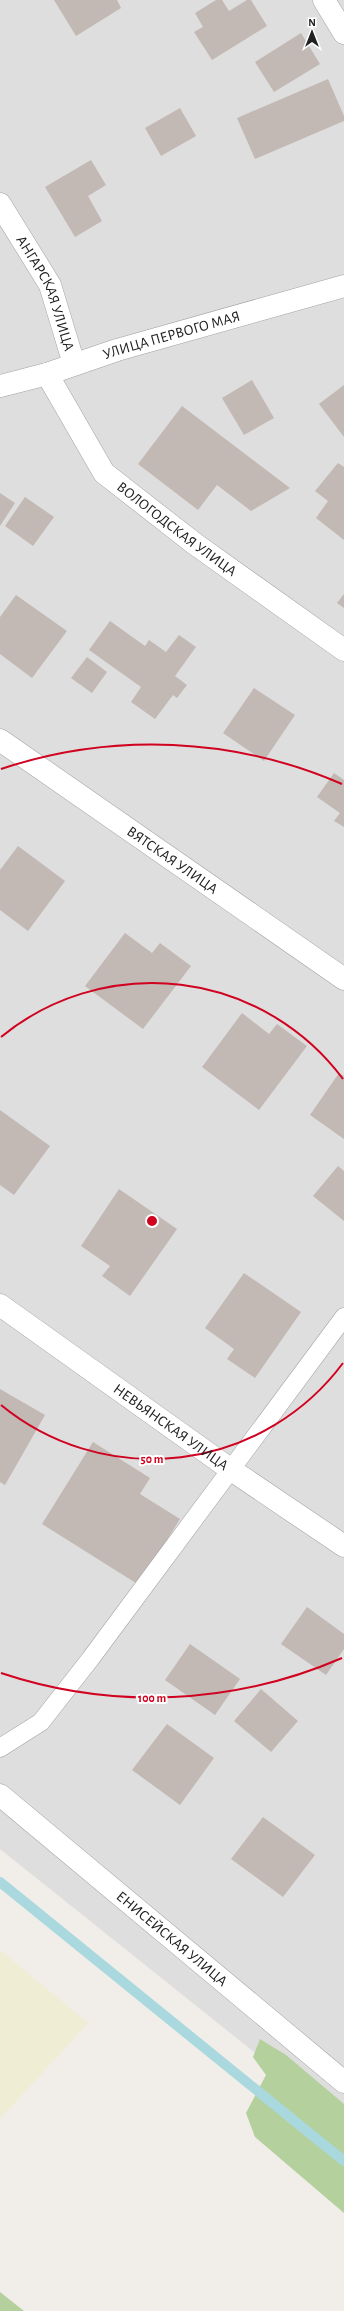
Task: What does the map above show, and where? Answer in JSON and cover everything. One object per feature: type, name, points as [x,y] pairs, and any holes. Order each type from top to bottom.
[{"type":"street","points":[[324,0],[344,33]]},
{"type":"street","name":"АНГАРСКАЯ УЛИЦА","points":[[0,204],[50,285],[74,364]]},
{"type":"street","name":"УЛИЦА ПЕРВОГО МАЯ","points":[[0,386],[47,374],[74,364],[344,286]]},
{"type":"street","name":"ВОЛОГОДСКАЯ УЛИЦА","points":[[47,374],[104,473],[195,544],[344,650]]},
{"type":"street","name":"ВЯТСКАЯ УЛИЦА","points":[[0,740],[344,979]]},
{"type":"street","name":"НЕВЬЯНСКАЯ УЛИЦА","points":[[0,1305],[230,1469],[344,1546]]},
{"type":"street","name":"ЕНИСЕЙСКАЯ УЛИЦА","points":[[0,1795],[344,2082]]},
{"type":"lane","points":[[0,1748],[41,1722],[91,1658],[344,1317]]},
{"type":"shaded area","points":[[0,0],[344,0],[344,2124],[0,1849]]},
{"type":"shaded area","points":[[0,1950],[88,2023],[0,2119]]},
{"type":"green space","points":[[260,2039],[286,2055],[344,2104],[344,2213],[255,2137],[246,2113],[266,2075],[253,2057]]},
{"type":"green space","points":[[0,2292],[24,2311],[0,2311]]},
{"type":"building","points":[[54,0],[117,0],[121,8],[76,36]]},
{"type":"building","points":[[216,0],[222,0],[229,11],[247,0],[251,0],[267,26],[212,60],[194,32],[203,27],[195,13]]},
{"type":"building","points":[[301,33],[320,64],[274,92],[255,62]]},
{"type":"building","points":[[328,79],[344,116],[344,121],[255,159],[237,118]]},
{"type":"building","points":[[180,108],[196,136],[161,156],[145,128]]},
{"type":"building","points":[[91,160],[106,185],[88,196],[102,221],[75,237],[45,187]]},
{"type":"building","points":[[252,380],[274,418],[244,435],[222,398]]},
{"type":"building","points":[[344,385],[344,437],[319,404]]},
{"type":"building","points":[[182,406],[290,488],[251,511],[217,485],[198,510],[138,464]]},
{"type":"building","points":[[338,463],[344,467],[344,540],[316,518],[328,501],[315,491]]},
{"type":"building","points":[[0,493],[15,503],[0,526]]},
{"type":"building","points":[[25,497],[54,517],[33,546],[5,526]]},
{"type":"building","points":[[344,594],[344,608],[337,603]]},
{"type":"building","points":[[16,595],[67,631],[32,678],[0,654],[0,617]]},
{"type":"building","points":[[110,621],[145,646],[149,640],[166,652],[179,635],[196,647],[175,676],[187,685],[177,698],[173,695],[155,719],[131,702],[141,687],[89,650]]},
{"type":"building","points":[[87,657],[107,672],[92,693],[71,678]]},
{"type":"building","points":[[254,688],[295,715],[264,761],[223,733]]},
{"type":"building","points":[[334,773],[344,780],[344,827],[334,821],[340,813],[317,797]]},
{"type":"building","points":[[18,846],[65,881],[28,931],[0,910],[0,870]]},
{"type":"building","points":[[125,933],[152,953],[160,943],[191,966],[143,1029],[85,986]]},
{"type":"building","points":[[242,1013],[269,1034],[277,1024],[307,1046],[259,1110],[202,1067]]},
{"type":"building","points":[[339,1073],[344,1076],[344,1139],[310,1115]]},
{"type":"building","points":[[0,1110],[50,1146],[14,1195],[0,1185]]},
{"type":"building","points":[[338,1166],[344,1171],[344,1221],[313,1196]]},
{"type":"building","points":[[119,1189],[177,1229],[130,1296],[102,1276],[110,1266],[81,1246]]},
{"type":"building","points":[[244,1273],[301,1312],[255,1378],[227,1359],[234,1349],[205,1328]]},
{"type":"building","points":[[0,1389],[45,1415],[5,1485],[0,1482]]},
{"type":"building","points":[[93,1442],[150,1478],[140,1494],[180,1519],[139,1585],[42,1524]]},
{"type":"building","points":[[307,1607],[344,1634],[344,1649],[326,1675],[281,1644]]},
{"type":"building","points":[[190,1644],[240,1679],[215,1715],[165,1680]]},
{"type":"building","points":[[261,1689],[298,1721],[271,1752],[234,1721]]},
{"type":"building","points":[[167,1724],[214,1758],[180,1805],[132,1770]]},
{"type":"building","points":[[263,1817],[315,1855],[283,1897],[231,1859]]},
{"type":"waterway","points":[[0,1882],[344,2161]]}]
